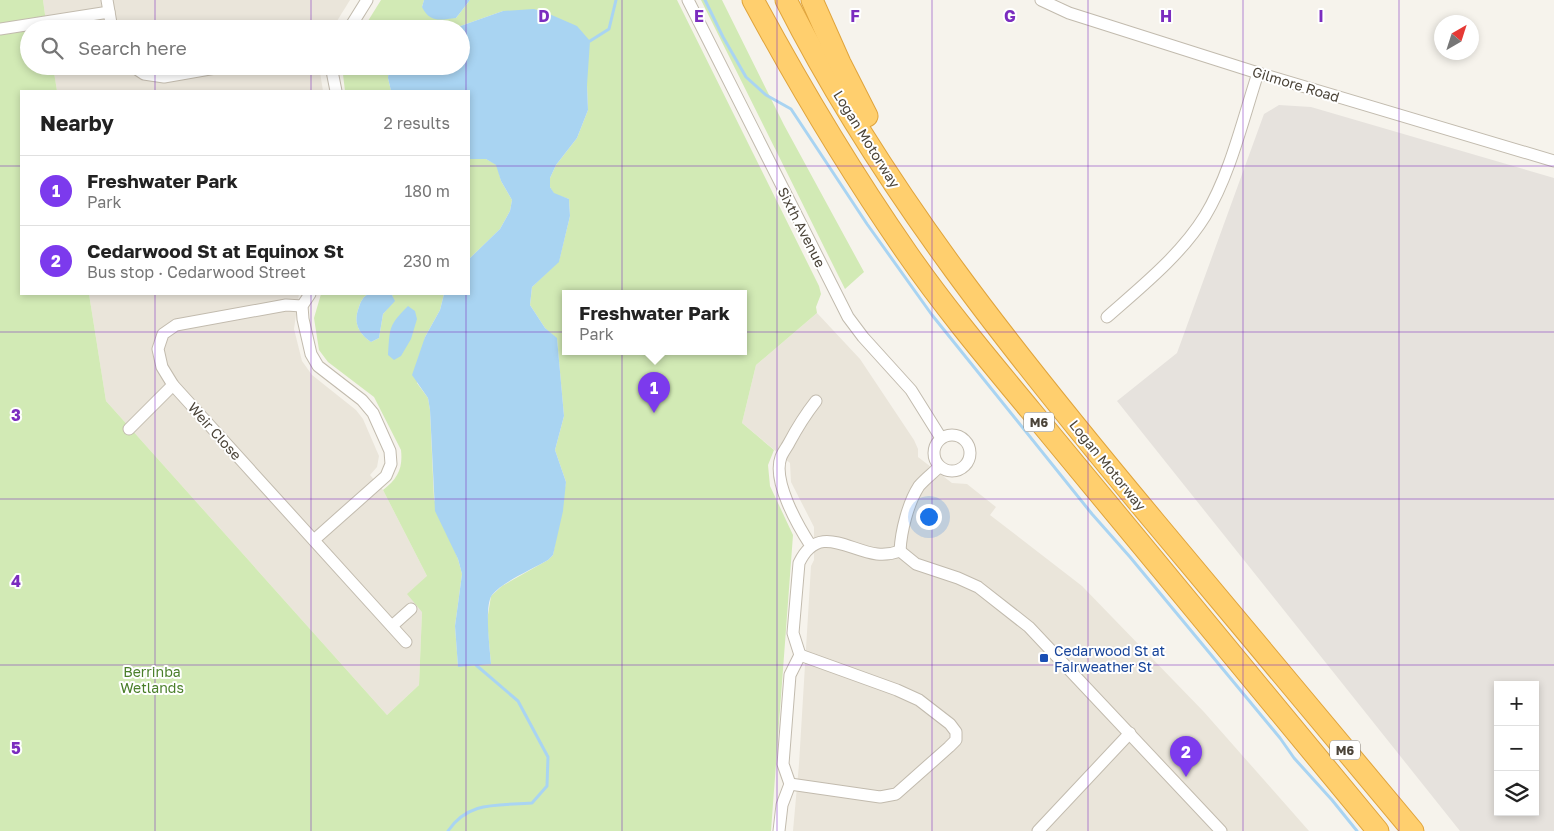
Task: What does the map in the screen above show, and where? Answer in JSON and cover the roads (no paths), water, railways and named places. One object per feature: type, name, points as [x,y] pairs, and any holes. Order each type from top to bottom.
[{"type":"highway","name":"Logan Motorway","points":[[753,0],[803,91],[849,167],[908,254],[980,350],[1378,831]]},
{"type":"highway","name":"Logan Motorway","points":[[786,0],[826,73],[880,162],[935,243],[970,290],[1091,445],[1413,831]]},
{"type":"highway","points":[[812,0],[859,102],[880,140],[954,253],[970,290]]},
{"type":"street","points":[[107,0],[110,20]]},
{"type":"street","points":[[355,20],[367,0]]},
{"type":"street","name":"Sixth Avenue","points":[[688,0],[848,317],[911,390],[940,438]]},
{"type":"street","name":"Gilmore Road","points":[[1041,0],[1069,13],[1258,73],[1554,161]]},
{"type":"street","points":[[55,20],[109,12]]},
{"type":"street","points":[[0,29],[20,26]]},
{"type":"street","points":[[1107,317],[1184,245],[1205,216],[1221,186],[1258,73]]},
{"type":"street","points":[[151,75],[164,77],[175,75]]},
{"type":"street","points":[[333,75],[336,90]]},
{"type":"street","points":[[309,295],[302,306],[311,354],[318,366],[362,400],[373,413],[390,451],[391,464],[386,476],[314,540]]},
{"type":"street","name":"Weir Close","points":[[302,306],[286,305],[176,324],[163,334],[158,349],[162,367],[173,385],[406,642]]},
{"type":"street","points":[[129,429],[173,385]]},
{"type":"street","points":[[811,546],[801,530],[784,492],[780,474],[781,458],[804,416],[816,401]]},
{"type":"street","points":[[946,435],[959,436],[968,444],[970,457],[963,467],[958,470],[945,470],[936,462],[933,452],[934,446],[940,438],[946,435]]},
{"type":"street","points":[[900,551],[901,537],[911,502],[920,486],[940,467]]},
{"type":"street","points":[[779,831],[782,805],[790,784],[783,764],[790,675],[800,655],[793,633],[799,563],[803,554],[811,546],[825,540],[836,541],[876,554],[890,555],[900,551]]},
{"type":"street","points":[[900,551],[916,564],[978,587],[1029,627],[1130,733],[1214,828]]},
{"type":"street","points":[[392,626],[410,609]]},
{"type":"street","points":[[790,784],[880,797],[896,794],[956,740],[956,732],[950,724],[919,700],[898,690],[800,655]]},
{"type":"street","points":[[1038,831],[1130,733]]},
{"type":"water","points":[[424,0],[470,0],[456,18],[440,20],[428,16],[422,7]]},
{"type":"water","points":[[534,9],[547,13],[577,26],[590,41],[587,85],[588,110],[577,138],[556,165],[550,178],[550,187],[554,193],[569,199],[570,216],[559,262],[532,287],[530,305],[545,328],[557,338],[564,416],[555,450],[566,482],[563,511],[553,555],[548,560],[503,585],[492,595],[488,608],[491,664],[458,667],[455,626],[462,574],[458,559],[435,511],[428,398],[412,375],[425,337],[440,310],[444,295],[470,295],[470,258],[500,229],[510,211],[512,200],[501,181],[496,165],[486,159],[470,159],[470,90],[391,90],[388,78],[388,75],[470,75],[470,23],[503,11]]},
{"type":"water","points":[[367,295],[392,295],[395,301],[383,314],[379,338],[371,342],[360,331],[357,322],[357,312],[363,298]]},
{"type":"water","points":[[408,306],[415,311],[417,319],[411,339],[401,356],[394,360],[388,355],[391,328]]},
{"type":"waterway","points":[[590,41],[609,29],[616,0]]},
{"type":"waterway","points":[[705,0],[723,37],[746,77],[766,95],[791,109],[867,224],[932,315],[1092,514],[1130,557],[1280,738],[1294,758],[1357,831]]},
{"type":"waterway","points":[[448,831],[456,821],[475,809],[486,806],[532,803],[547,786],[548,757],[518,701],[476,665]]},
{"type":"place","name":"Freshwater Park","points":[[654,413]]},
{"type":"place","name":"Cedarwood St at Fairweather St","points":[[1044,658]]},
{"type":"place","name":"Cedarwood St at Equinox St","points":[[1186,777]]},
{"type":"park label","name":"Berrinba Wetlands","points":[[152,680]]}]
